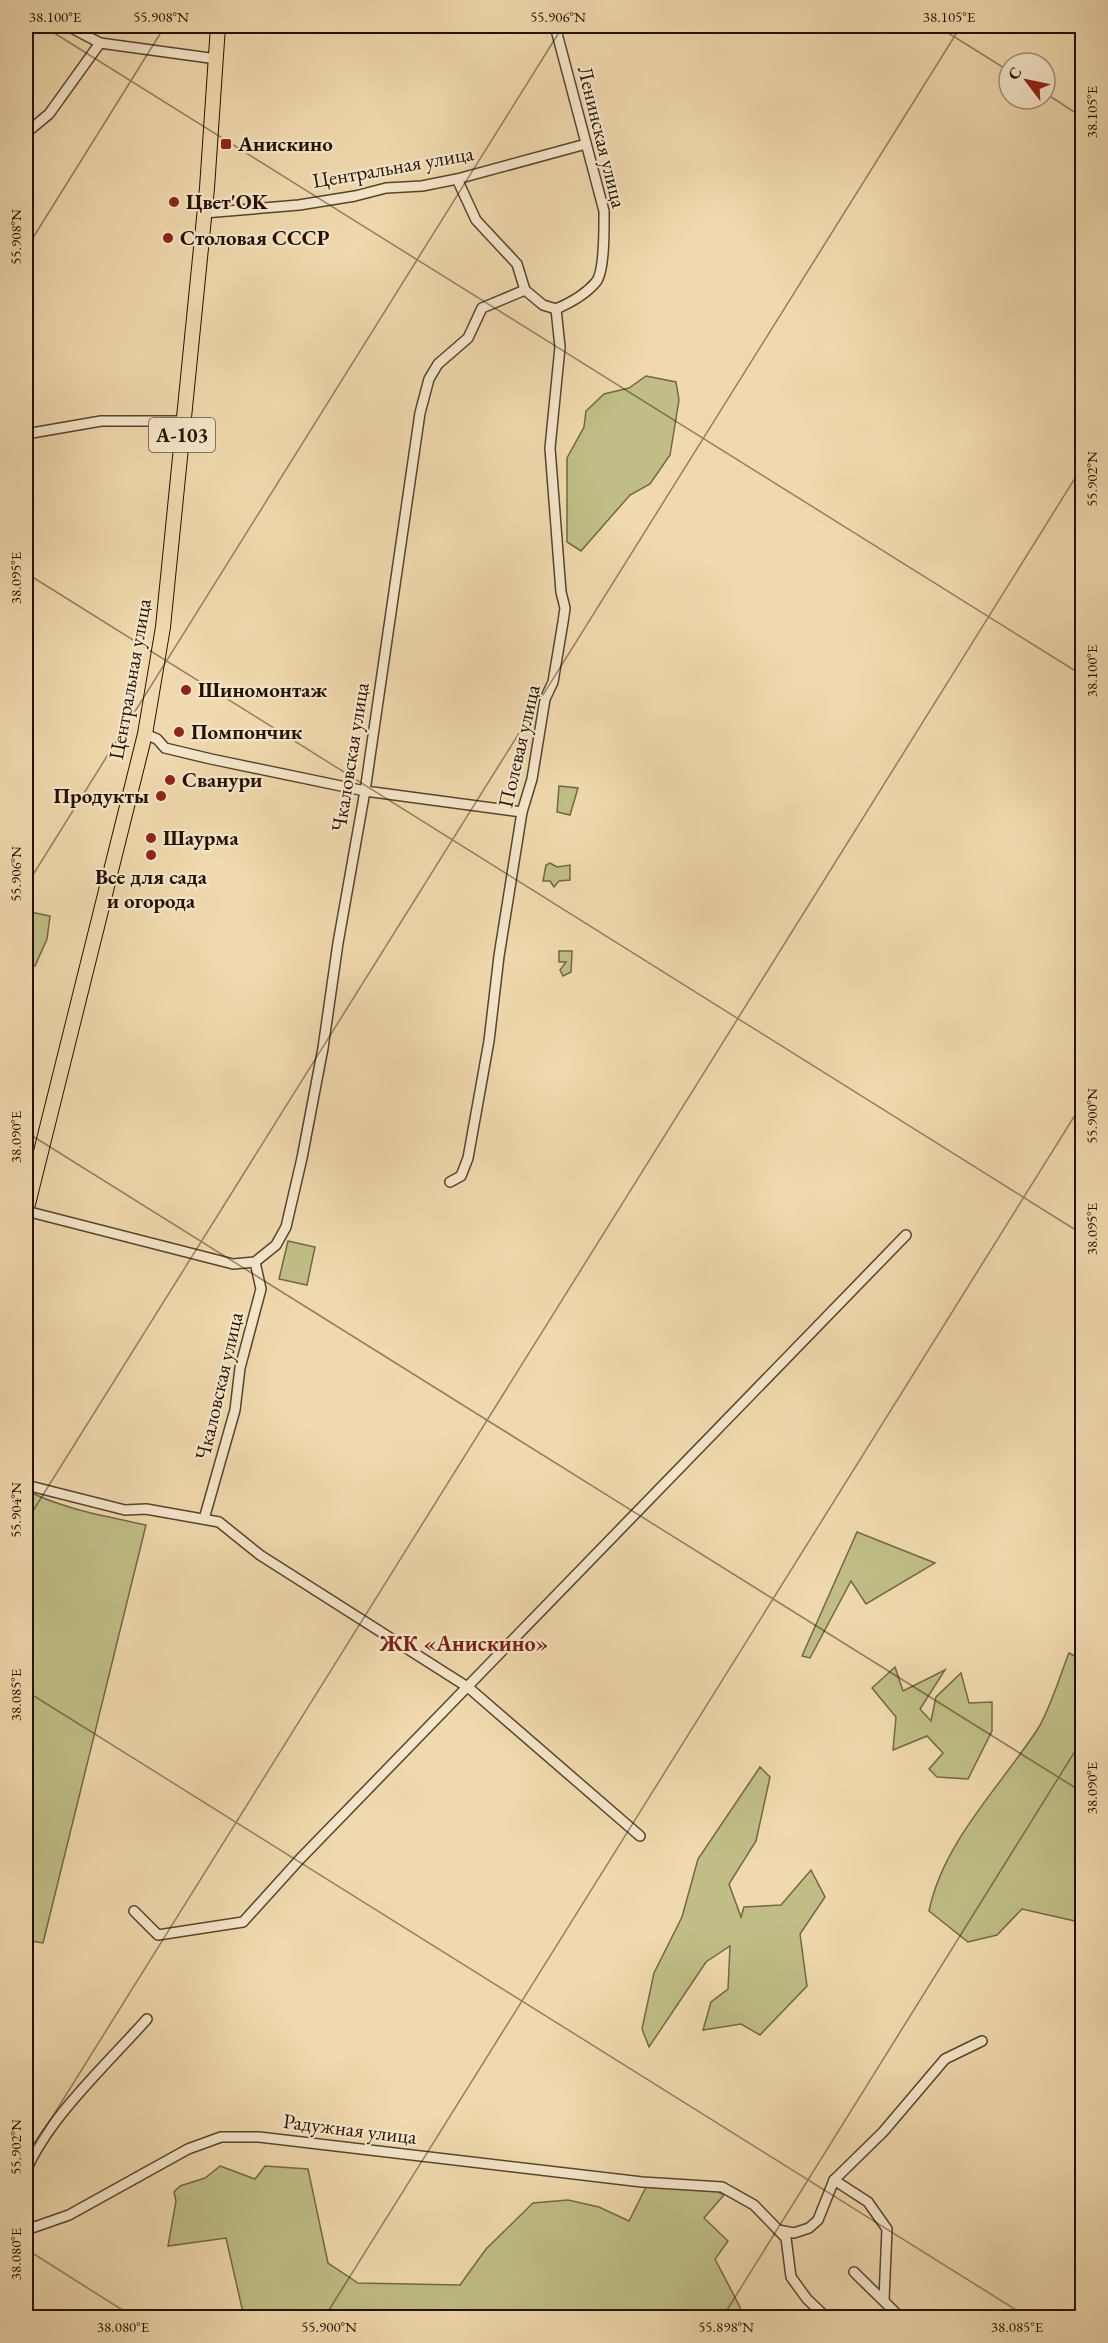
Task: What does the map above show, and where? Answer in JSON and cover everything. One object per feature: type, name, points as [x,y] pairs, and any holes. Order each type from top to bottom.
[{"type":"main road","name":"Центральная улица","points":[[26,1211],[145,734],[163,627],[204,213],[218,26]]},
{"type":"street","points":[[68,26],[100,43],[217,60]]},
{"type":"street","name":"Ленинская улица","points":[[555,26],[604,211],[602,264],[597,281],[572,302],[556,309]]},
{"type":"street","points":[[26,133],[49,114],[100,43]]},
{"type":"street","name":"Центральная улица","points":[[204,213],[299,205],[355,196],[386,188],[422,186],[457,179],[586,144]]},
{"type":"street","points":[[457,179],[476,219],[516,264],[525,290],[543,305],[556,309]]},
{"type":"street","name":"Чкаловская улица","points":[[204,1519],[235,1410],[240,1368],[261,1289],[255,1262],[276,1245],[286,1227],[302,1158],[323,1048],[338,944],[365,791],[420,413],[429,380],[438,364],[468,338],[482,308],[525,290]]},
{"type":"street","name":"Полевая улица","points":[[450,1182],[461,1176],[468,1158],[489,1041],[499,956],[522,812],[532,779],[545,699],[553,682],[565,608],[561,592],[550,448],[560,347],[556,309]]},
{"type":"street","points":[[26,434],[101,421],[183,421]]},
{"type":"street","points":[[145,734],[157,739],[165,748],[365,791],[522,812]]},
{"type":"street","points":[[26,1211],[207,1259],[233,1264],[255,1262]]},
{"type":"street","points":[[134,1911],[158,1935],[243,1922],[300,1859],[469,1688],[906,1235]]},
{"type":"street","points":[[26,1485],[125,1510],[147,1509],[219,1522],[260,1555],[469,1688],[640,1836]]},
{"type":"street","points":[[26,2171],[33,2154],[53,2124],[147,2019]]},
{"type":"street","points":[[778,2230],[794,2233],[809,2228],[818,2220],[834,2180],[883,2132],[945,2059],[982,2041]]},
{"type":"street","name":"Радужная улица","points":[[26,2230],[69,2215],[188,2149],[221,2137],[259,2137],[642,2182],[722,2187],[754,2205],[778,2230]]},
{"type":"street","points":[[834,2180],[868,2202],[887,2229],[884,2300]]},
{"type":"street","points":[[778,2230],[786,2238],[791,2277],[807,2299],[827,2318]]},
{"type":"street","points":[[854,2272],[902,2318]]},
{"type":"shaded area","points":[[646,376],[676,382],[679,400],[670,455],[650,484],[630,495],[581,551],[567,542],[567,458],[584,427],[586,411],[604,394],[629,388]]},
{"type":"shaded area","points":[[559,786],[578,788],[570,815],[557,812]]},
{"type":"shaded area","points":[[550,863],[557,867],[570,865],[570,880],[559,881],[554,887],[550,881],[543,881],[546,865]]},
{"type":"shaded area","points":[[26,911],[50,916],[47,939],[35,966],[26,962]]},
{"type":"shaded area","points":[[559,951],[572,951],[571,972],[563,976],[560,970],[566,962],[559,962]]},
{"type":"shaded area","points":[[288,1241],[315,1247],[307,1285],[279,1279]]},
{"type":"shaded area","points":[[26,1490],[69,1507],[146,1525],[43,1943],[26,1940]]},
{"type":"shaded area","points":[[857,1532],[935,1563],[866,1604],[851,1581],[810,1658],[802,1656]]},
{"type":"shaded area","points":[[1069,1653],[1082,1660],[1082,1926],[1079,1922],[1022,1909],[997,1935],[968,1942],[929,1911],[936,1886],[960,1838],[974,1816],[1042,1722]]},
{"type":"shaded area","points":[[895,1667],[903,1691],[945,1670],[920,1709],[931,1721],[936,1697],[961,1673],[969,1703],[992,1702],[992,1731],[968,1779],[937,1777],[929,1769],[943,1753],[927,1736],[893,1750],[896,1717],[872,1688]]},
{"type":"shaded area","points":[[760,1767],[770,1777],[756,1841],[729,1884],[741,1917],[744,1907],[781,1905],[811,1870],[825,1897],[800,1934],[807,1986],[760,2035],[741,2024],[703,2030],[711,2002],[728,1989],[730,1946],[706,1962],[649,2047],[642,2029],[654,1973],[682,1917],[698,1859]]},
{"type":"shaded area","points":[[220,2166],[255,2179],[265,2166],[308,2169],[328,2263],[358,2283],[460,2285],[486,2249],[533,2203],[568,2200],[599,2207],[629,2221],[646,2187],[710,2188],[724,2195],[704,2218],[728,2241],[715,2259],[740,2307],[741,2317],[244,2317],[226,2238],[168,2246],[176,2201],[174,2192],[180,2186],[205,2178]]},
{"type":"place","name":"Анискино","points":[[226,144]]},
{"type":"place","name":"Цвет'OK","points":[[174,202]]},
{"type":"place","name":"Столовая СССР","points":[[168,238]]},
{"type":"place","name":"Шиномонтаж","points":[[186,690]]},
{"type":"place","name":"Помпончик","points":[[179,732]]},
{"type":"place","name":"Сванури","points":[[170,780]]},
{"type":"place","name":"Продукты","points":[[161,796]]},
{"type":"place","name":"Шаурма","points":[[151,838]]},
{"type":"place","name":"Все для сада и огорода","points":[[151,855]]},
{"type":"district","name":"ЖК «Анискино»","points":[[464,1643]]}]
